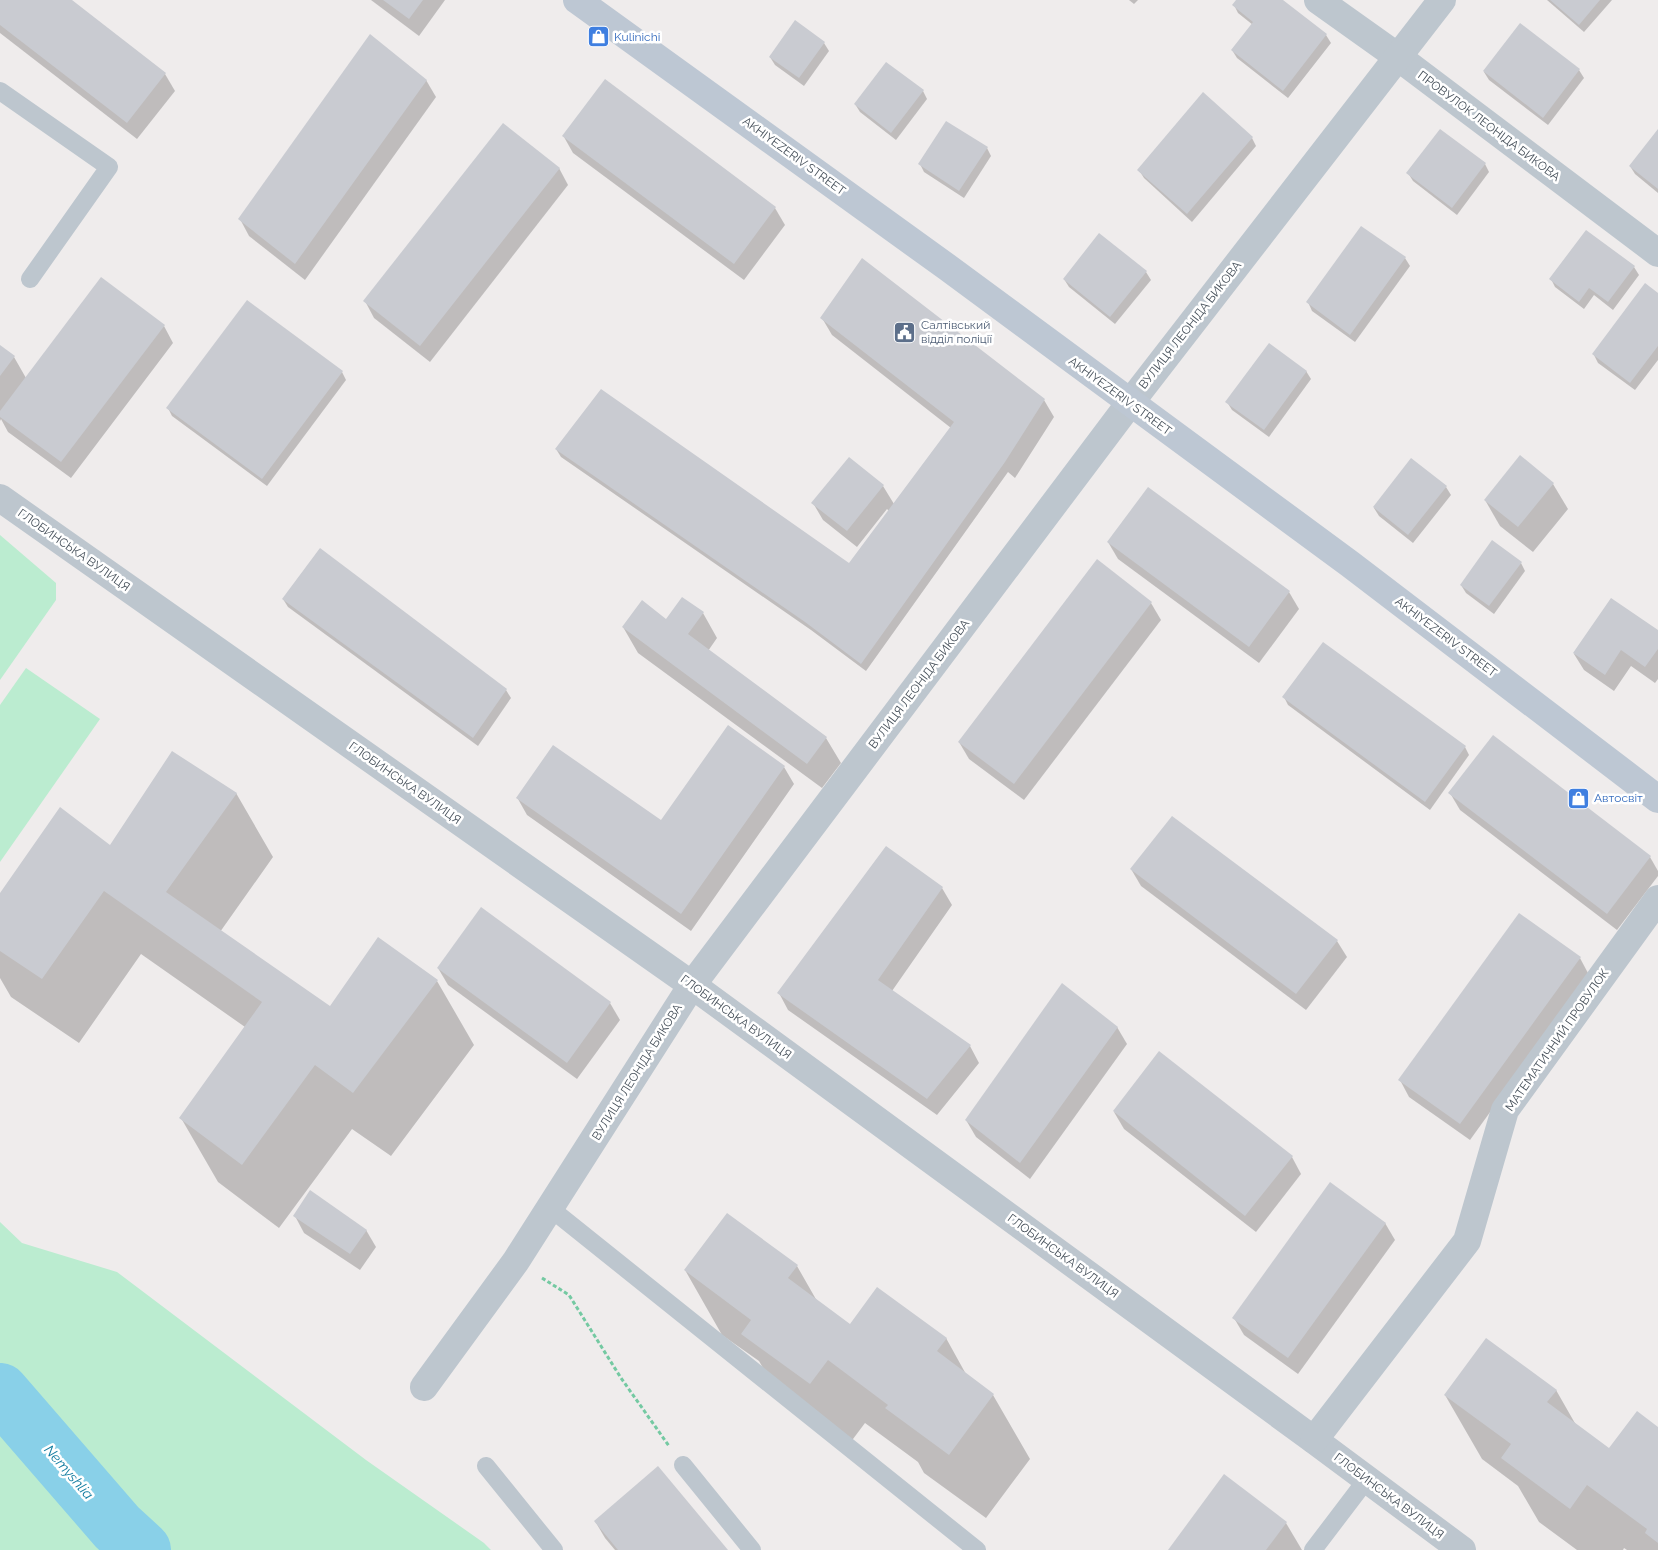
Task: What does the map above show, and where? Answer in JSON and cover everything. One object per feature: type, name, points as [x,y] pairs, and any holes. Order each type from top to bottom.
[{"type":"main road","name":"AKHIYEZERIV STREET","points":[[577,0],[947,267],[1350,564],[1658,799]]},
{"type":"street","name":"ПРОВУЛОК ЛЕОНІДА БИКОВА","points":[[1318,0],[1398,57],[1658,253]]},
{"type":"street","name":"ВУЛИЦЯ ЛЕОНІДА БИКОВА","points":[[424,1388],[516,1261],[692,985],[1130,403],[1442,0]]},
{"type":"street","name":"ГЛОБИНСЬКА ВУЛИЦЯ","points":[[0,498],[692,985],[1462,1550]]},
{"type":"street","name":"МАТЕМАТИЧНИЙ ПРОВУЛОК","points":[[1314,1440],[1467,1241],[1505,1110],[1658,898]]},
{"type":"lane","points":[[0,91],[109,167],[30,279]]},
{"type":"lane","points":[[550,1208],[977,1550]]},
{"type":"lane","points":[[683,1465],[752,1550]]},
{"type":"lane","points":[[486,1466],[554,1550]]},
{"type":"lane","points":[[1313,1550],[1367,1479]]},
{"type":"path","points":[[516,1261],[569,1295],[621,1378],[683,1465]]},
{"type":"green space","points":[[0,535],[56,583],[56,600],[0,680]]},
{"type":"green space","points":[[26,668],[100,719],[0,862],[0,705]]},
{"type":"green space","points":[[0,1222],[22,1243],[117,1272],[366,1460],[484,1543],[491,1550],[0,1550]]},
{"type":"building","points":[[0,0],[72,0],[166,73],[127,123],[0,25]]},
{"type":"building","points":[[383,0],[423,0],[409,19]]},
{"type":"building","points":[[1236,0],[1283,0],[1327,34],[1283,91],[1231,50],[1253,22],[1232,5]]},
{"type":"building","points":[[1550,0],[1600,0],[1579,25]]},
{"type":"building","points":[[795,20],[825,42],[799,78],[769,57]]},
{"type":"building","points":[[1520,23],[1580,69],[1543,118],[1483,71]]},
{"type":"building","points":[[370,34],[427,80],[295,264],[238,219]]},
{"type":"building","points":[[886,62],[924,90],[891,133],[854,104]]},
{"type":"building","points":[[605,79],[776,207],[734,264],[562,136]]},
{"type":"building","points":[[1203,92],[1253,137],[1187,214],[1137,170]]},
{"type":"building","points":[[946,121],[988,147],[959,191],[918,164]]},
{"type":"building","points":[[503,123],[560,168],[420,346],[363,301]]},
{"type":"building","points":[[1440,129],[1486,163],[1452,208],[1406,173]]},
{"type":"building","points":[[1658,129],[1658,189],[1629,166]]},
{"type":"building","points":[[1361,226],[1406,257],[1350,335],[1306,302]]},
{"type":"building","points":[[1586,230],[1635,266],[1608,302],[1589,288],[1579,302],[1549,279]]},
{"type":"building","points":[[1099,233],[1147,271],[1110,317],[1063,279]]},
{"type":"building","points":[[862,258],[1045,399],[1005,462],[861,664],[805,622],[555,449],[601,389],[849,563],[954,422],[820,318]]},
{"type":"building","points":[[101,277],[165,325],[61,462],[0,417],[0,411]]},
{"type":"building","points":[[1645,283],[1658,293],[1658,346],[1630,383],[1592,354]]},
{"type":"building","points":[[247,300],[343,371],[262,479],[166,408]]},
{"type":"building","points":[[1269,343],[1307,371],[1264,430],[1225,402]]},
{"type":"building","points":[[0,345],[15,356],[0,376]]},
{"type":"building","points":[[1520,455],[1554,483],[1518,527],[1484,500]]},
{"type":"building","points":[[849,457],[884,485],[847,531],[811,503]]},
{"type":"building","points":[[1411,458],[1447,486],[1408,535],[1373,507]]},
{"type":"building","points":[[1148,487],[1290,591],[1249,647],[1107,542]]},
{"type":"building","points":[[1492,540],[1522,562],[1489,606],[1460,585]]},
{"type":"building","points":[[320,548],[507,689],[473,738],[282,599]]},
{"type":"building","points":[[1097,559],[1152,602],[1014,784],[958,742]]},
{"type":"building","points":[[682,597],[704,612],[688,634],[827,737],[807,764],[622,627],[642,600],[666,619]]},
{"type":"building","points":[[1611,598],[1658,630],[1658,649],[1645,667],[1621,650],[1605,675],[1573,653]]},
{"type":"building","points":[[1323,642],[1466,746],[1425,802],[1282,697]]},
{"type":"building","points":[[728,725],[785,766],[681,914],[516,798],[553,745],[661,820]]},
{"type":"building","points":[[1493,735],[1651,856],[1607,914],[1448,793]]},
{"type":"building","points":[[172,751],[237,793],[166,892],[330,1006],[378,937],[438,980],[353,1093],[315,1065],[242,1165],[179,1118],[262,1002],[104,891],[42,979],[0,951],[0,893],[60,807],[110,845]]},
{"type":"building","points":[[1172,816],[1338,940],[1296,994],[1130,869]]},
{"type":"building","points":[[886,846],[943,887],[878,980],[971,1045],[927,1099],[777,993]]},
{"type":"building","points":[[481,907],[611,1002],[567,1063],[437,968]]},
{"type":"building","points":[[1519,913],[1581,957],[1460,1124],[1398,1080]]},
{"type":"building","points":[[1062,983],[1118,1027],[1020,1163],[965,1120]]},
{"type":"building","points":[[1159,1051],[1293,1156],[1245,1216],[1113,1111]]},
{"type":"building","points":[[1330,1182],[1386,1223],[1288,1358],[1232,1318]]},
{"type":"building","points":[[310,1190],[367,1230],[350,1254],[293,1216]]},
{"type":"building","points":[[727,1213],[798,1265],[788,1278],[850,1324],[877,1287],[947,1338],[937,1351],[994,1394],[949,1455],[885,1408],[888,1405],[828,1360],[810,1384],[741,1334],[751,1320],[684,1270]]},
{"type":"building","points":[[1486,1338],[1557,1390],[1547,1402],[1609,1448],[1637,1411],[1658,1427],[1658,1543],[1645,1533],[1647,1529],[1587,1485],[1570,1509],[1501,1458],[1511,1444],[1444,1395]]},
{"type":"building","points":[[658,1466],[728,1550],[618,1550],[594,1521]]},
{"type":"building","points":[[1224,1474],[1287,1522],[1266,1550],[1168,1550]]},
{"type":"waterway","name":"Nemyshlia","points":[[0,1392],[117,1527],[142,1550]]},
{"type":"place","name":"Kulinichi","points":[[598,37]]},
{"type":"place","name":"Салтівський відділ поліції","points":[[905,332]]},
{"type":"place","name":"Автосвіт","points":[[1578,798]]}]
